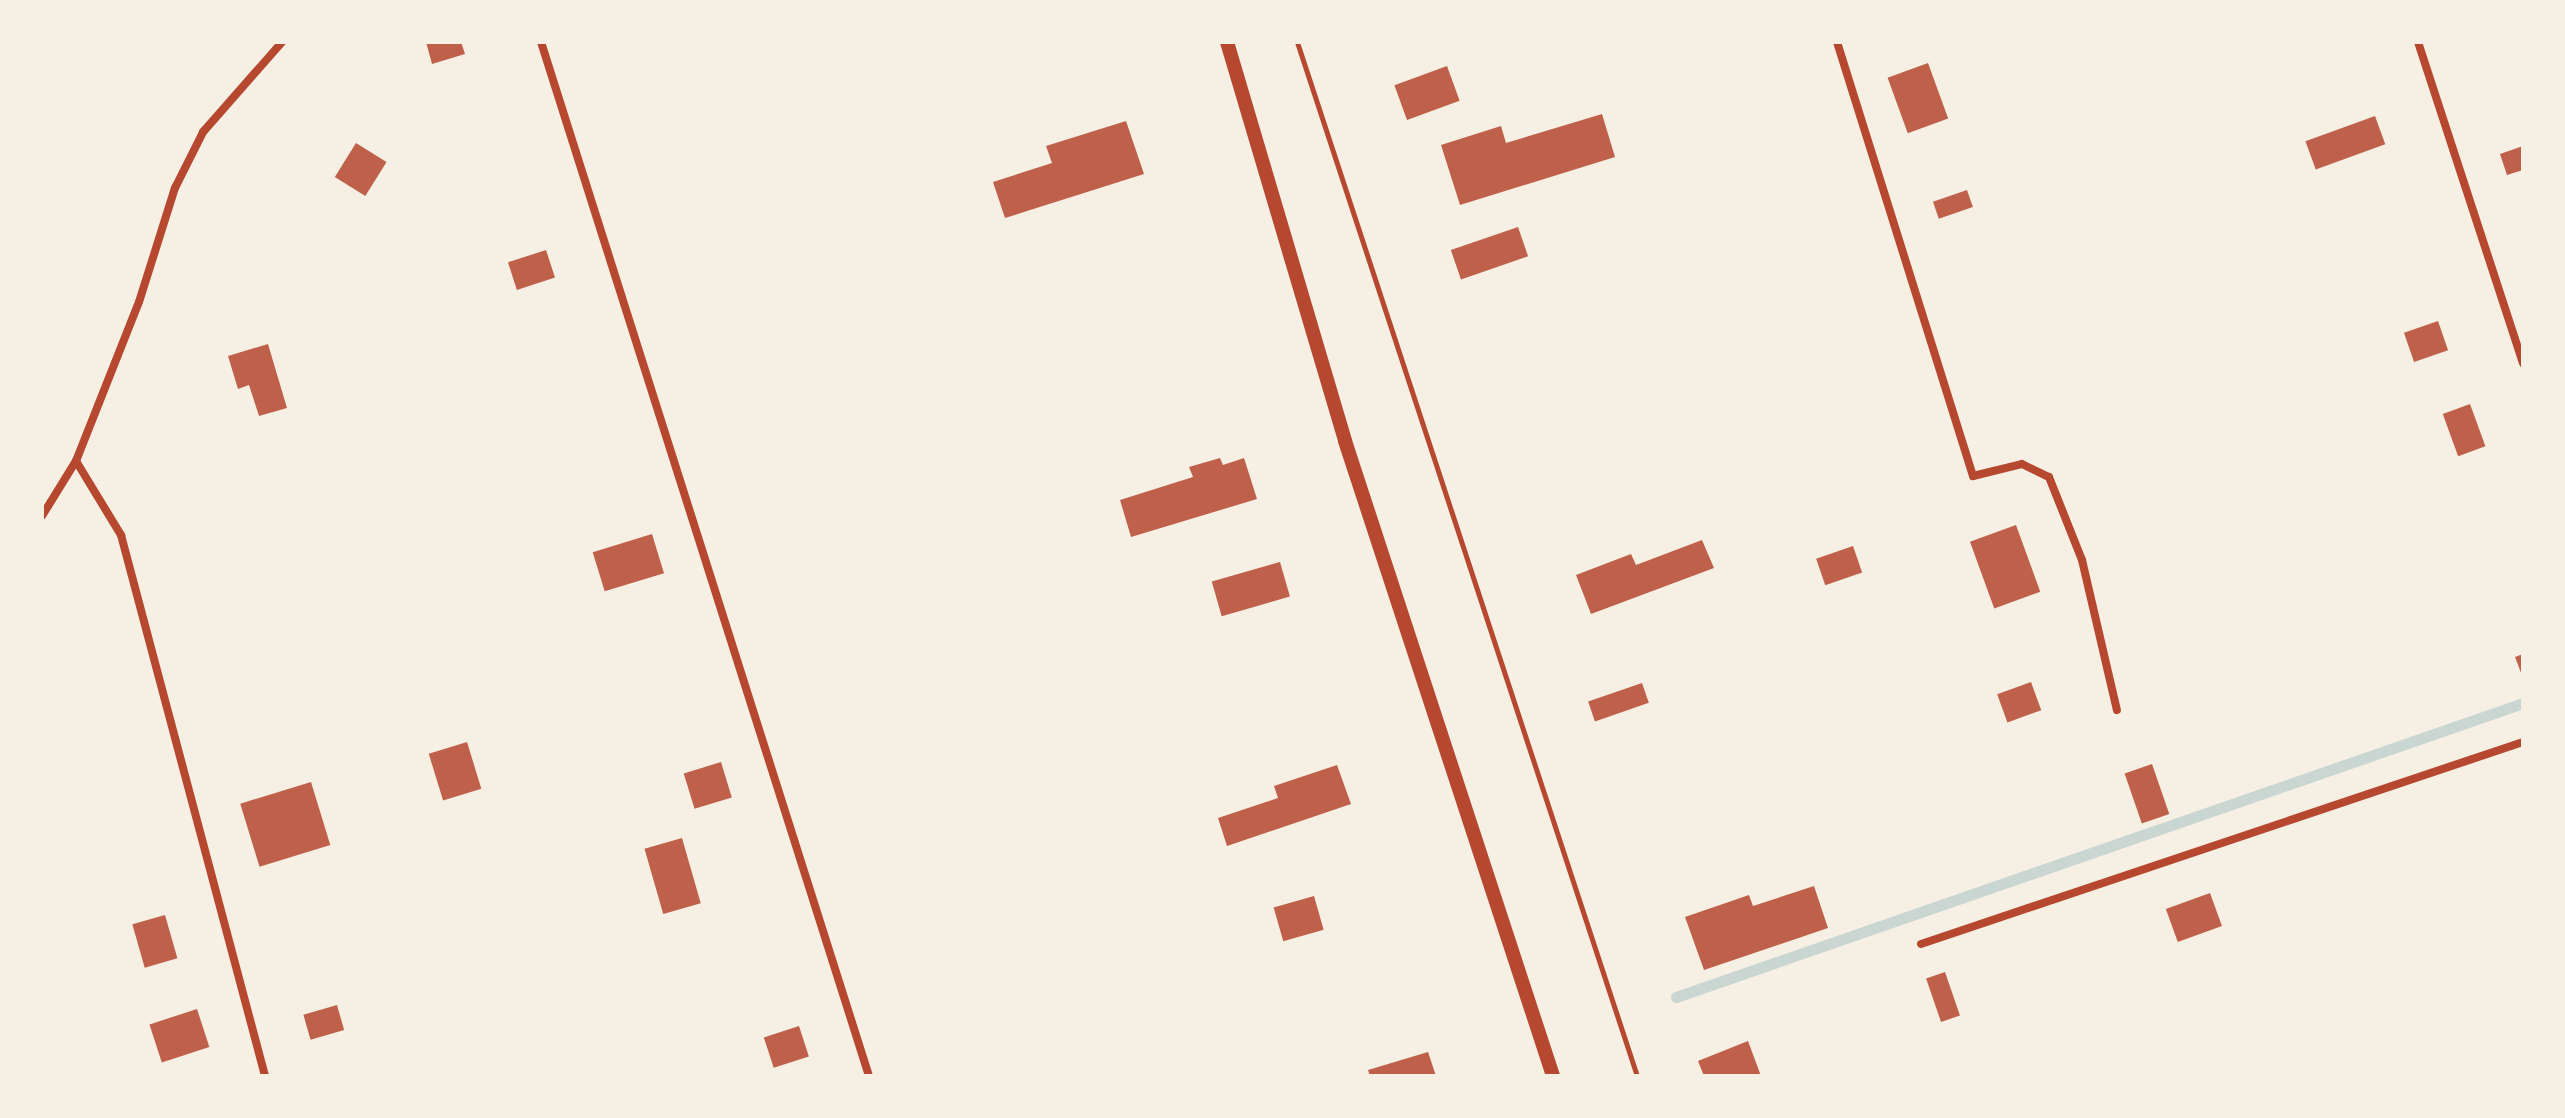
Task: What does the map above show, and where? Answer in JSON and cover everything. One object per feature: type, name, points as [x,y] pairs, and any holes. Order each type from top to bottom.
[{"type":"street","points":[[42,516],[76,461],[139,302],[175,188],[203,132],[282,42]]},
{"type":"street","points":[[541,42],[869,1076]]},
{"type":"street","points":[[1227,42],[1345,441],[1553,1076]]},
{"type":"street","points":[[1837,42],[1973,476],[2022,464],[2049,477],[2082,560],[2117,710]]},
{"type":"street","points":[[2418,42],[2523,363]]},
{"type":"street","points":[[76,461],[121,535],[265,1076]]},
{"type":"street","points":[[1921,944],[2523,742]]},
{"type":"path","points":[[1297,42],[1637,1076]]},
{"type":"building","points":[[426,42],[461,42],[465,54],[432,64]]},
{"type":"building","points":[[1928,63],[1948,118],[1908,133],[1888,78]]},
{"type":"building","points":[[1447,66],[1460,101],[1407,120],[1394,85]]},
{"type":"building","points":[[1602,114],[1615,157],[1460,205],[1441,145],[1501,126],[1506,143]]},
{"type":"building","points":[[2375,116],[2385,144],[2316,170],[2305,141]]},
{"type":"building","points":[[1126,121],[1144,174],[1005,218],[993,182],[1052,163],[1046,146]]},
{"type":"building","points":[[356,143],[387,162],[365,196],[335,177]]},
{"type":"building","points":[[2523,146],[2523,170],[2507,175],[2500,154]]},
{"type":"building","points":[[1967,190],[1973,207],[1939,219],[1933,202]]},
{"type":"building","points":[[1518,227],[1528,256],[1461,279],[1451,250]]},
{"type":"building","points":[[546,250],[555,278],[517,290],[508,262]]},
{"type":"building","points":[[2438,321],[2448,350],[2414,362],[2404,333]]},
{"type":"building","points":[[268,344],[287,408],[259,416],[249,385],[238,389],[228,356]]},
{"type":"building","points":[[2470,404],[2485,446],[2458,456],[2443,414]]},
{"type":"building","points":[[1220,458],[1223,465],[1244,458],[1257,499],[1131,537],[1120,500],[1193,477],[1189,467]]},
{"type":"building","points":[[2016,525],[2040,592],[1994,608],[1970,542]]},
{"type":"building","points":[[652,534],[664,573],[605,591],[593,552]]},
{"type":"building","points":[[1702,540],[1714,568],[1591,614],[1576,575],[1631,554],[1636,565]]},
{"type":"building","points":[[1853,546],[1862,572],[1825,585],[1816,559]]},
{"type":"building","points":[[1280,562],[1290,597],[1222,616],[1212,582]]},
{"type":"building","points":[[2523,654],[2523,678],[2515,657]]},
{"type":"building","points":[[2031,682],[2041,710],[2007,723],[1997,694]]},
{"type":"building","points":[[1642,683],[1649,703],[1595,721],[1588,702]]},
{"type":"building","points":[[467,742],[481,789],[443,801],[429,754]]},
{"type":"building","points":[[721,762],[732,797],[695,809],[684,773]]},
{"type":"building","points":[[2152,764],[2169,814],[2142,824],[2125,773]]},
{"type":"building","points":[[1337,765],[1351,804],[1227,846],[1218,818],[1278,798],[1274,786]]},
{"type":"building","points":[[311,782],[330,845],[260,867],[240,804]]},
{"type":"building","points":[[682,838],[701,903],[663,914],[645,849]]},
{"type":"building","points":[[1814,886],[1828,928],[1704,970],[1685,917],[1749,895],[1753,906]]},
{"type":"building","points":[[2210,893],[2222,926],[2178,942],[2166,909]]},
{"type":"building","points":[[1314,896],[1324,930],[1283,941],[1274,908]]},
{"type":"building","points":[[165,915],[177,958],[145,968],[132,924]]},
{"type":"building","points":[[1945,972],[1960,1015],[1941,1022],[1926,979]]},
{"type":"building","points":[[337,1005],[344,1030],[311,1040],[303,1015]]},
{"type":"building","points":[[197,1009],[209,1047],[162,1062],[149,1024]]},
{"type":"building","points":[[799,1026],[809,1056],[774,1068],[764,1037]]},
{"type":"building","points":[[1748,1041],[1761,1076],[1704,1076],[1698,1061]]},
{"type":"building","points":[[1428,1052],[1436,1076],[1370,1076],[1368,1070]]},
{"type":"waterway","points":[[1676,997],[2523,703]]}]
